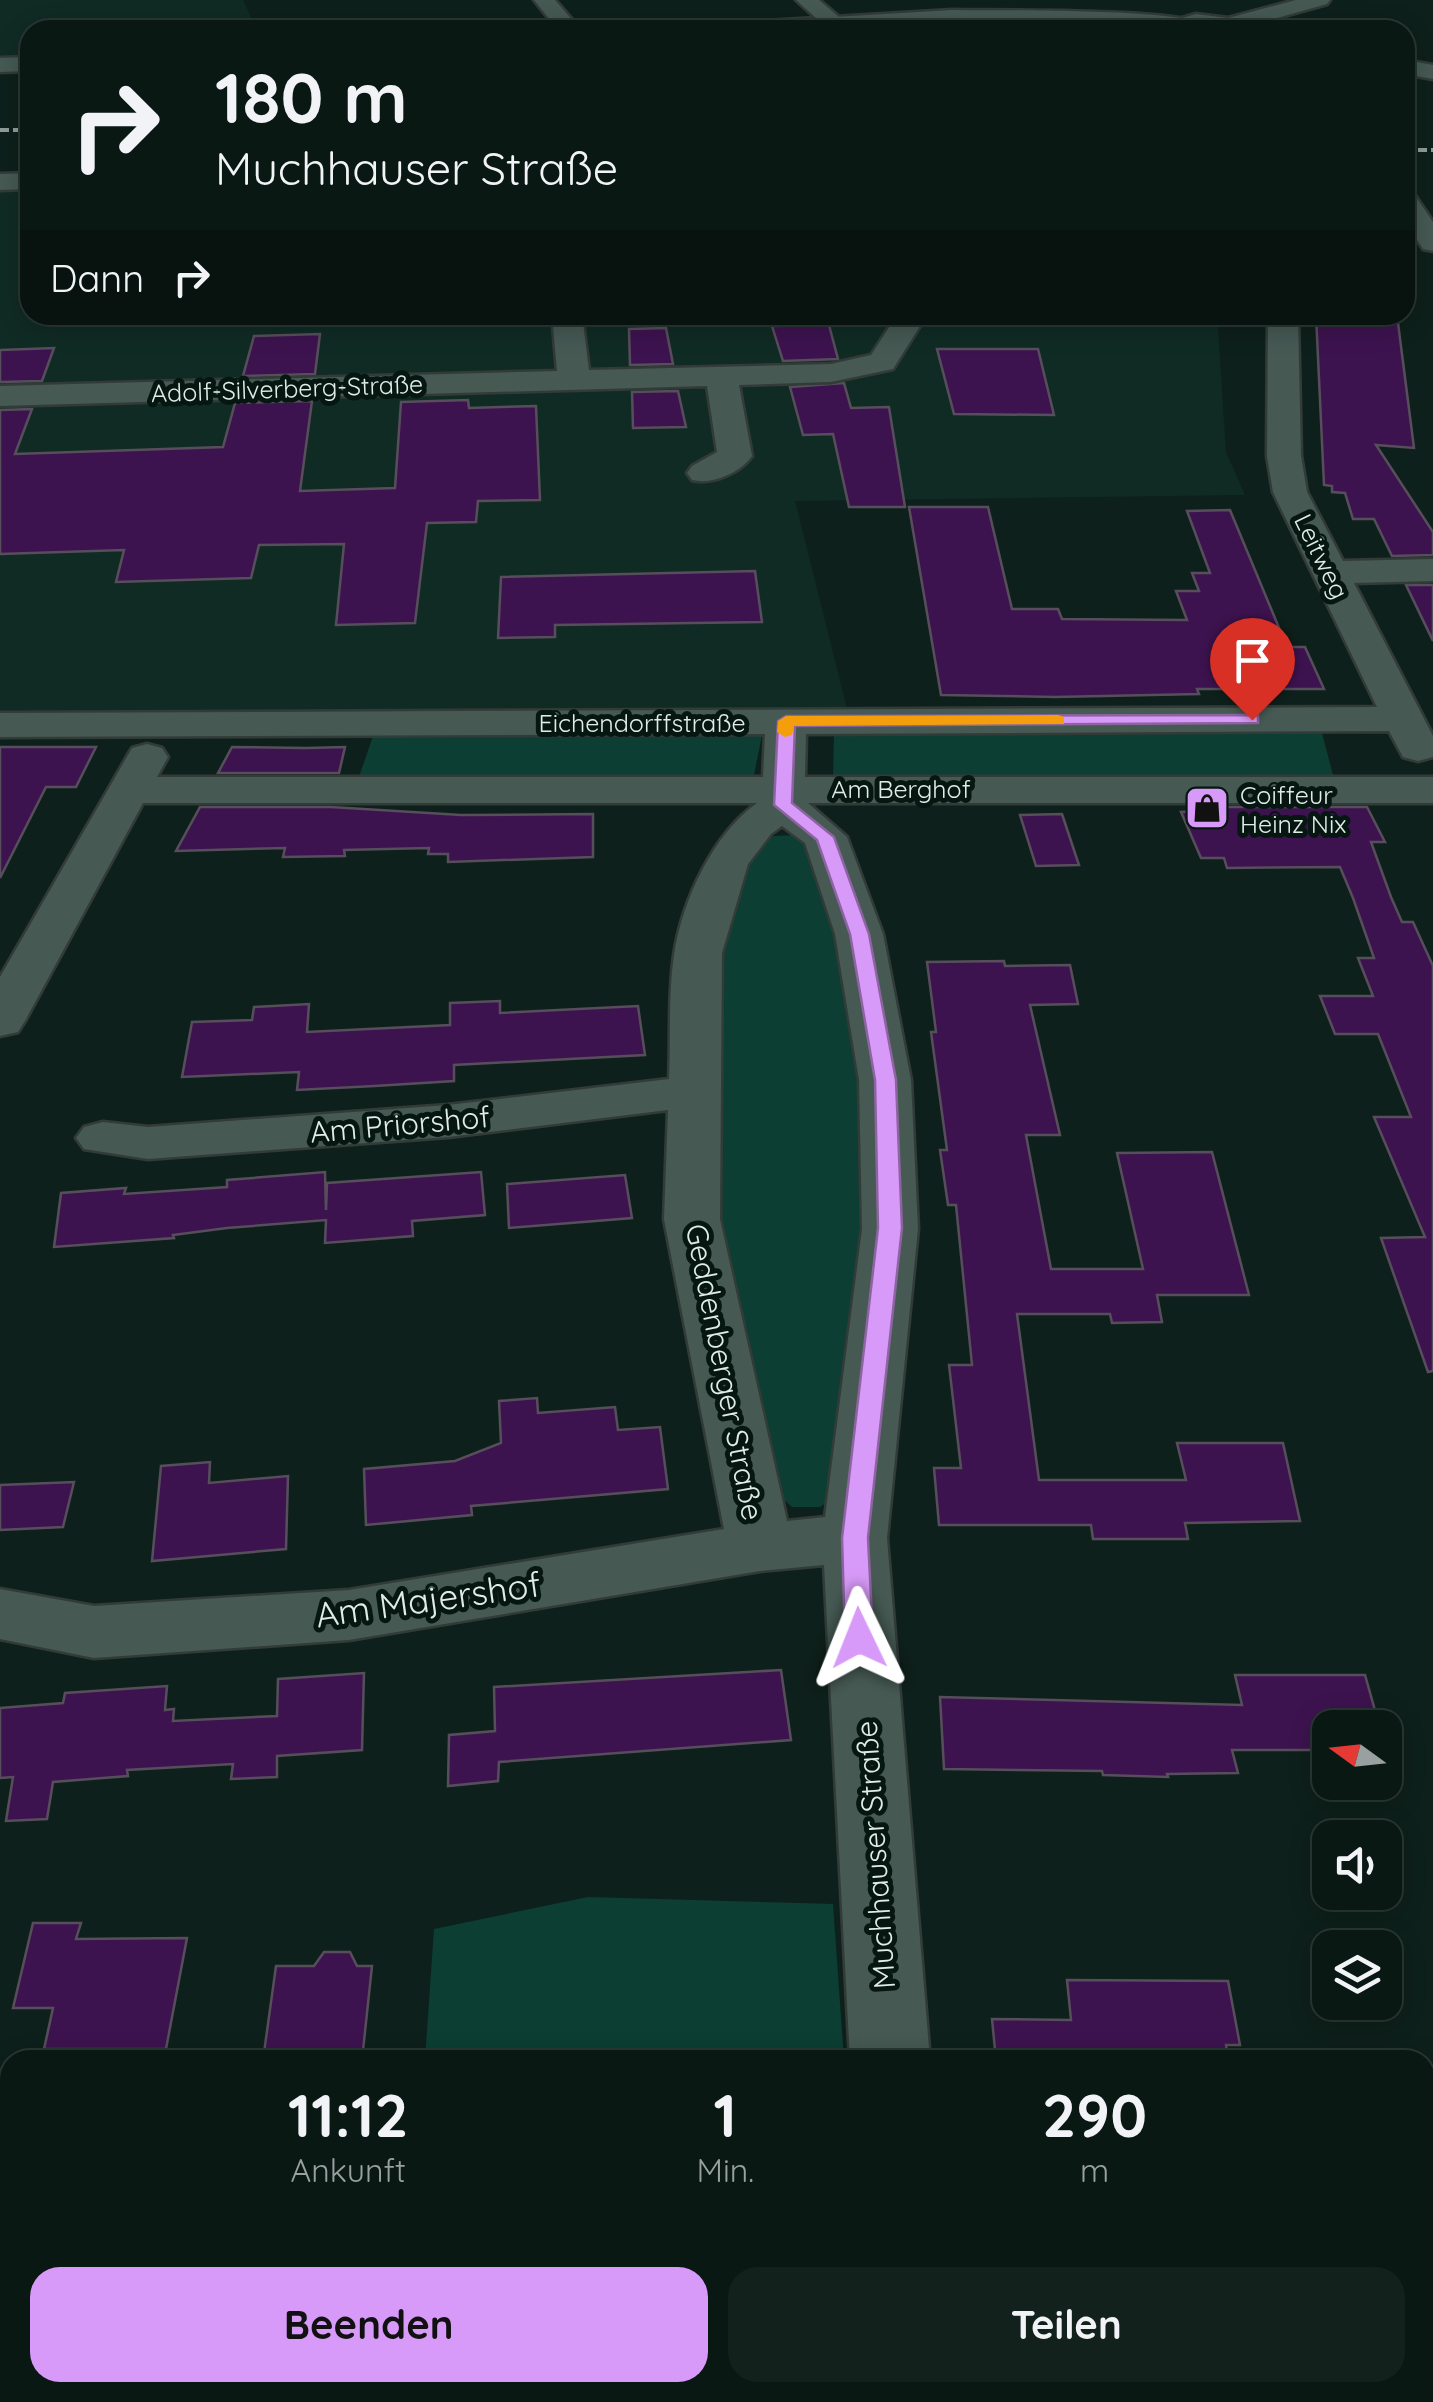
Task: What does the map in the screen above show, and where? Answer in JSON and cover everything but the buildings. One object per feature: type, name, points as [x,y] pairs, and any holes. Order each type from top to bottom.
[{"type":"street","points":[[544,0],[561,20]]},
{"type":"street","points":[[806,0],[831,20]]},
{"type":"street","points":[[1250,9],[1297,9],[1320,0]]},
{"type":"street","points":[[873,20],[952,16],[1048,20]]},
{"type":"street","points":[[1415,215],[1433,242]]},
{"type":"street","points":[[568,325],[574,378]]},
{"type":"street","name":"Adolf-Silverberg-Straße","points":[[0,396],[831,373],[882,362],[906,325]]},
{"type":"street","name":"Leitweg","points":[[1283,325],[1290,492],[1433,778]]},
{"type":"street","points":[[704,473],[735,456],[721,375]]},
{"type":"street","points":[[1330,572],[1433,570]]},
{"type":"street","name":"Eichendorffstraße","points":[[0,725],[1404,719]]},
{"type":"street","points":[[782,796],[786,721]]},
{"type":"street","points":[[0,1021],[165,725]]},
{"type":"street","name":"Am Berghof","points":[[128,790],[782,796],[1433,790]]},
{"type":"street","name":"Geddenberger Straße","points":[[760,1547],[692,1219],[698,953],[726,863],[782,796]]},
{"type":"street","name":"Muchhauser Straße","points":[[782,796],[825,837],[860,934],[885,1080],[890,1228],[855,1538],[889,2050]]},
{"type":"street","name":"Am Priorshof","points":[[103,1138],[148,1143],[448,1122],[696,1091]]},
{"type":"street","name":"Am Majershof","points":[[0,1614],[94,1632],[349,1615],[760,1547],[855,1538]]},
{"type":"shaded area","points":[[0,0],[243,0],[252,20],[20,20],[20,60],[0,61]]},
{"type":"shaded area","points":[[20,186],[20,325],[1218,325],[1226,452],[1245,495],[795,501],[850,721],[0,716],[0,187]]},
{"type":"shaded area","points":[[1321,729],[1334,779],[833,779],[834,734]]},
{"type":"shaded area","points":[[375,730],[763,730],[753,780],[359,777]]},
{"type":"shaded area","points":[[796,835],[810,841],[835,901],[859,1040],[866,1205],[839,1494],[820,1507],[792,1507],[773,1490],[711,1215],[717,1010],[726,925],[756,844],[774,836]]},
{"type":"shaded area","points":[[588,1897],[833,1904],[843,2050],[426,2050],[434,1929]]},
{"type":"railway","points":[[0,130],[20,130]]},
{"type":"railway","points":[[1415,150],[1433,150]]},
{"type":"slow traffic","points":[[785,732],[786,721],[1058,720]]},
{"type":"place","name":"Coiffeur Heinz Nix","points":[[1207,808]]},
{"type":"route","points":[[859,1638],[855,1538],[890,1228],[885,1080],[860,934],[825,837],[783,805],[786,721],[1252,720]]}]
